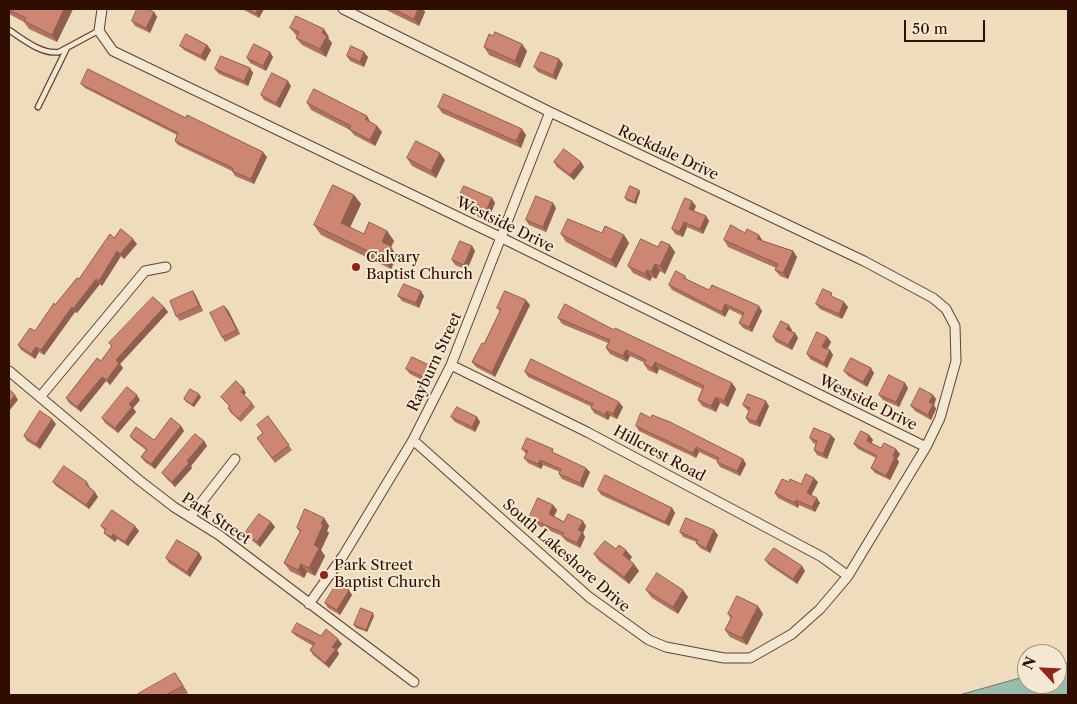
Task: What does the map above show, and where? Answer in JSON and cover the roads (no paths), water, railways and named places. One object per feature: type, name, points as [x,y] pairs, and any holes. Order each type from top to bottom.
[{"type":"street","points":[[99,31],[102,9]]},
{"type":"street","name":"Rockdale Drive","points":[[344,9],[550,112],[805,232],[917,289],[946,309],[955,326],[955,342]]},
{"type":"street","name":"Westside Drive","points":[[99,31],[113,51],[502,238],[926,447]]},
{"type":"street","name":"Rayburn Street","points":[[309,604],[343,556],[412,440],[451,365],[550,112]]},
{"type":"street","points":[[40,397],[145,271],[166,267]]},
{"type":"street","name":"South Lakeshore Drive","points":[[412,440],[589,597],[649,640],[666,647],[724,658],[750,658],[792,634],[820,609],[848,576],[926,447],[940,418],[956,361],[955,342]]},
{"type":"street","name":"Hillcrest Road","points":[[451,365],[586,432],[761,524],[822,557],[848,576]]},
{"type":"street","name":"Park Street","points":[[9,371],[139,480],[190,517],[219,535],[414,682]]},
{"type":"street","points":[[190,517],[235,459]]},
{"type":"lane","points":[[9,30],[40,49],[53,54],[99,31]]},
{"type":"lane","points":[[38,107],[67,48]]},
{"type":"place","name":"Calvary Baptist Church","points":[[356,267]]},
{"type":"place","name":"Park Street Baptist Church","points":[[324,575]]}]
